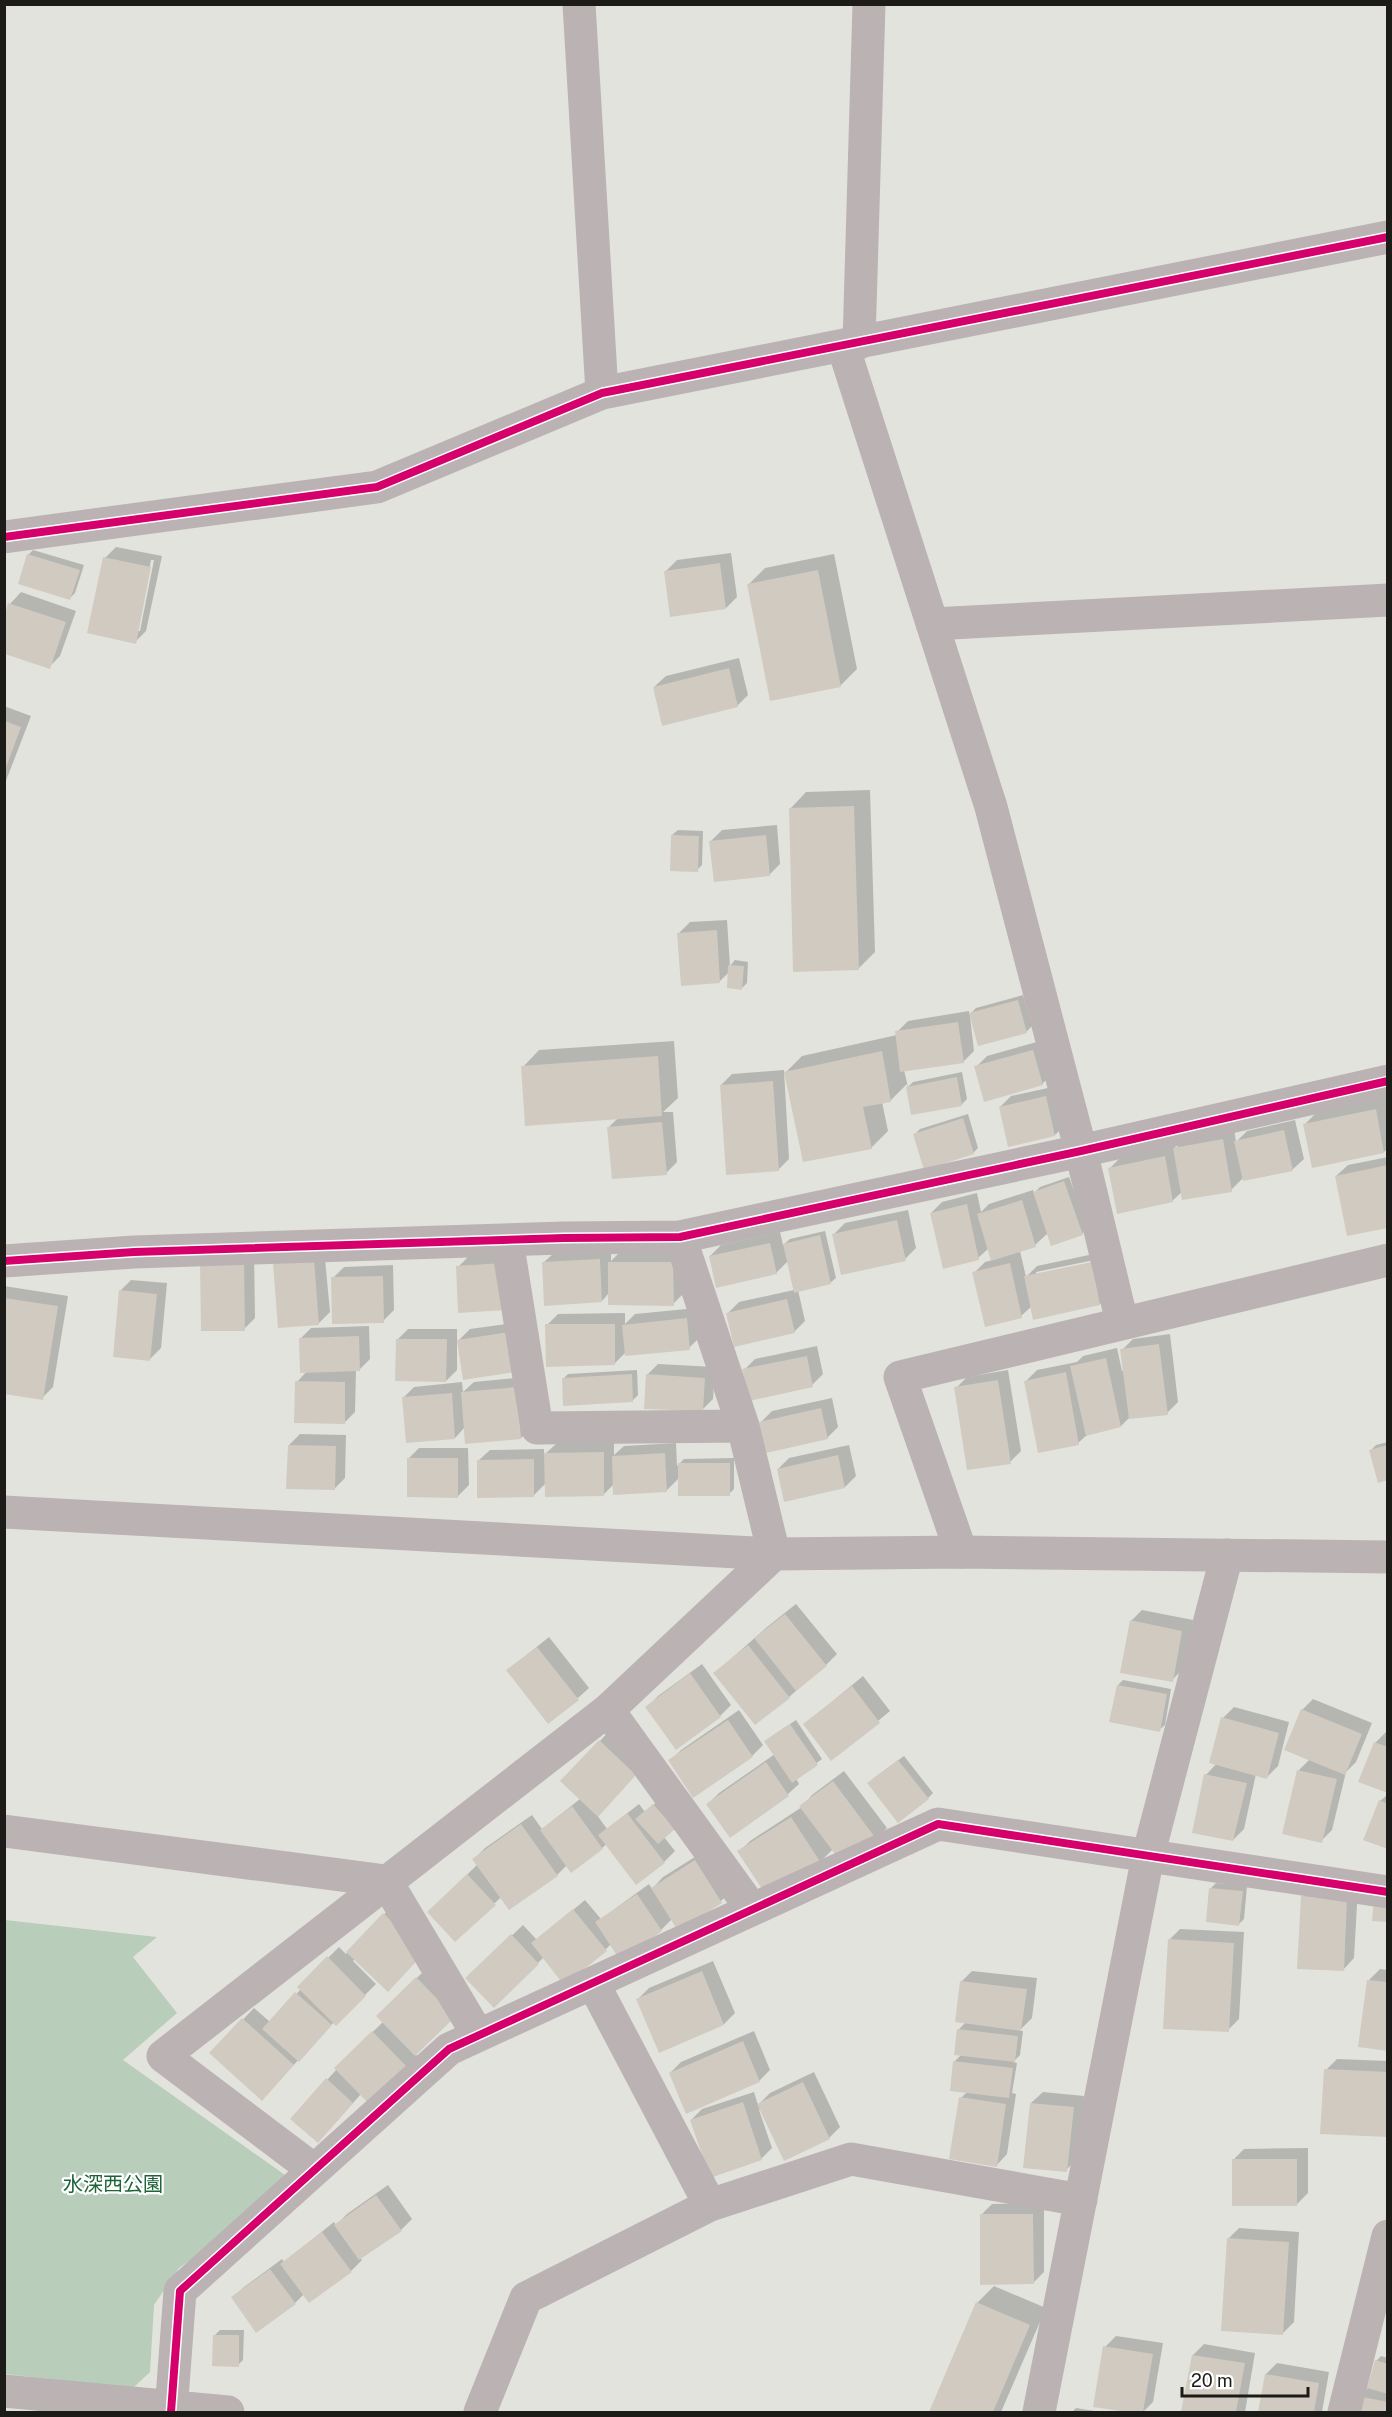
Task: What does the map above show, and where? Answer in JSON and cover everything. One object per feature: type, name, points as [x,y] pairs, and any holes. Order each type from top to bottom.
[{"type":"street","points":[[579,4],[602,393]]},
{"type":"street","points":[[869,4],[851,345],[932,624],[991,807],[1081,1151],[1122,1322]]},
{"type":"street","points":[[4,537],[377,487],[602,393],[1388,237]]},
{"type":"street","points":[[932,624],[1388,600]]},
{"type":"street","points":[[4,1261],[134,1252],[680,1237],[1081,1151],[1388,1081]]},
{"type":"street","points":[[680,1237],[743,1426],[774,1554]]},
{"type":"street","points":[[507,1240],[537,1428],[743,1426]]},
{"type":"street","points":[[961,1552],[900,1377],[1388,1260]]},
{"type":"street","points":[[4,1512],[774,1554],[961,1552],[1388,1557]]},
{"type":"street","points":[[314,2170],[163,2056],[608,1710],[774,1554]]},
{"type":"street","points":[[1039,2412],[1148,1856],[1227,1555]]},
{"type":"street","points":[[608,1710],[752,1909]]},
{"type":"street","points":[[171,2409],[180,2291],[449,2049],[938,1824],[1388,1892]]},
{"type":"street","points":[[4,1831],[386,1881]]},
{"type":"street","points":[[386,1881],[478,2035]]},
{"type":"street","points":[[593,1983],[710,2205]]},
{"type":"street","points":[[480,2412],[526,2298],[710,2205],[851,2159],[1081,2200]]},
{"type":"street","points":[[1344,2412],[1388,2236]]},
{"type":"street","points":[[4,2391],[171,2409],[228,2412]]},
{"type":"green space","name":"水深西公園","points":[[5,1920],[157,1937],[133,1957],[177,2013],[123,2060],[285,2175],[282,2194],[179,2268],[154,2305],[150,2372],[133,2388],[5,2374]]},
{"type":"building","points":[[27,554],[80,570],[70,600],[18,584]]},
{"type":"building","points":[[103,557],[151,567],[136,644],[87,633]]},
{"type":"building","points":[[720,563],[726,609],[670,617],[664,571]]},
{"type":"building","points":[[818,570],[841,687],[770,701],[747,584]]},
{"type":"building","points":[[8,603],[66,622],[50,669],[5,654],[5,614]]},
{"type":"building","points":[[729,668],[738,707],[662,726],[653,687]]},
{"type":"building","points":[[5,721],[21,727],[5,770]]},
{"type":"building","points":[[854,806],[859,970],[793,972],[789,808]]},
{"type":"building","points":[[671,835],[699,836],[698,872],[670,871]]},
{"type":"building","points":[[766,835],[770,876],[714,882],[709,841]]},
{"type":"building","points":[[717,930],[720,983],[681,986],[677,933]]},
{"type":"building","points":[[728,965],[744,966],[742,990],[727,988]]},
{"type":"building","points":[[1018,1000],[1027,1033],[978,1046],[969,1013]]},
{"type":"building","points":[[958,1022],[964,1063],[900,1072],[895,1031]]},
{"type":"building","points":[[1033,1050],[1043,1085],[984,1102],[974,1066]]},
{"type":"building","points":[[882,1051],[891,1102],[863,1107],[872,1149],[803,1162],[784,1072]]},
{"type":"building","points":[[658,1056],[662,1116],[525,1126],[521,1066]]},
{"type":"building","points":[[957,1077],[962,1106],[911,1115],[906,1087]]},
{"type":"building","points":[[773,1081],[779,1171],[726,1175],[720,1085]]},
{"type":"building","points":[[1046,1096],[1055,1136],[1008,1147],[999,1107]]},
{"type":"building","points":[[1376,1109],[1384,1153],[1312,1168],[1303,1124]]},
{"type":"building","points":[[963,1118],[974,1154],[924,1170],[913,1134]]},
{"type":"building","points":[[662,1122],[667,1175],[612,1179],[607,1127]]},
{"type":"building","points":[[1284,1130],[1293,1171],[1243,1181],[1234,1141]]},
{"type":"building","points":[[1223,1139],[1232,1192],[1182,1200],[1173,1148]]},
{"type":"building","points":[[1165,1156],[1173,1202],[1117,1214],[1108,1168]]},
{"type":"building","points":[[1388,1165],[1388,1228],[1347,1236],[1335,1176]]},
{"type":"building","points":[[1064,1181],[1083,1235],[1051,1246],[1033,1192]]},
{"type":"building","points":[[1022,1200],[1036,1247],[991,1261],[977,1214]]},
{"type":"building","points":[[967,1204],[979,1260],[943,1269],[930,1213]]},
{"type":"building","points":[[897,1220],[906,1261],[841,1275],[832,1234]]},
{"type":"building","points":[[820,1235],[831,1284],[794,1293],[783,1244]]},
{"type":"building","points":[[770,1243],[777,1274],[716,1288],[709,1256]]},
{"type":"building","points":[[314,1259],[319,1325],[278,1328],[273,1263]]},
{"type":"building","points":[[600,1259],[602,1302],[544,1306],[542,1262]]},
{"type":"building","points":[[200,1260],[244,1260],[245,1331],[201,1331]]},
{"type":"building","points":[[608,1262],[673,1262],[674,1306],[608,1305]]},
{"type":"building","points":[[1092,1262],[1100,1305],[1033,1320],[1024,1276]]},
{"type":"building","points":[[503,1263],[506,1310],[458,1313],[456,1266]]},
{"type":"building","points":[[1010,1263],[1022,1318],[985,1327],[972,1272]]},
{"type":"building","points":[[383,1276],[384,1323],[332,1324],[331,1277]]},
{"type":"building","points":[[119,1290],[157,1294],[150,1361],[113,1357]]},
{"type":"building","points":[[4,1298],[58,1306],[43,1400],[4,1394]]},
{"type":"building","points":[[787,1299],[795,1333],[734,1347],[726,1313]]},
{"type":"building","points":[[687,1318],[690,1350],[625,1356],[622,1325]]},
{"type":"building","points":[[545,1324],[615,1324],[615,1365],[546,1367]]},
{"type":"building","points":[[509,1332],[515,1372],[463,1380],[457,1340]]},
{"type":"building","points":[[359,1336],[360,1371],[300,1373],[299,1338]]},
{"type":"building","points":[[396,1339],[447,1339],[446,1382],[395,1381]]},
{"type":"building","points":[[1159,1344],[1168,1415],[1129,1419],[1120,1349]]},
{"type":"building","points":[[807,1356],[813,1387],[749,1401],[742,1369]]},
{"type":"building","points":[[1106,1358],[1121,1427],[1086,1436],[1070,1366]]},
{"type":"building","points":[[1066,1372],[1079,1445],[1038,1453],[1024,1381]]},
{"type":"building","points":[[632,1374],[633,1402],[563,1406],[562,1378]]},
{"type":"building","points":[[646,1374],[705,1378],[703,1411],[644,1409]]},
{"type":"building","points":[[998,1380],[1011,1464],[967,1470],[954,1387]]},
{"type":"building","points":[[295,1381],[345,1382],[345,1424],[294,1423]]},
{"type":"building","points":[[517,1387],[521,1439],[465,1444],[461,1392]]},
{"type":"building","points":[[452,1393],[455,1439],[406,1443],[402,1397]]},
{"type":"building","points":[[821,1408],[828,1439],[766,1453],[759,1422]]},
{"type":"building","points":[[288,1445],[336,1446],[335,1490],[286,1489]]},
{"type":"building","points":[[1388,1445],[1388,1480],[1378,1483],[1369,1450]]},
{"type":"building","points":[[604,1452],[604,1496],[545,1497],[544,1453]]},
{"type":"building","points":[[665,1453],[667,1492],[613,1495],[612,1456]]},
{"type":"building","points":[[838,1455],[845,1488],[784,1502],[777,1469]]},
{"type":"building","points":[[407,1458],[458,1458],[458,1498],[407,1497]]},
{"type":"building","points":[[534,1459],[534,1497],[477,1498],[477,1460]]},
{"type":"building","points":[[678,1463],[730,1463],[730,1496],[678,1496]]},
{"type":"building","points":[[785,1614],[827,1666],[796,1691],[754,1638]]},
{"type":"building","points":[[1130,1620],[1182,1631],[1173,1682],[1120,1673]]},
{"type":"building","points":[[748,1645],[790,1698],[755,1725],[713,1673]]},
{"type":"building","points":[[537,1647],[579,1700],[548,1724],[506,1670]]},
{"type":"building","points":[[690,1673],[721,1717],[676,1750],[645,1707]]},
{"type":"building","points":[[1117,1685],[1167,1694],[1160,1732],[1109,1722]]},
{"type":"building","points":[[852,1686],[880,1723],[831,1761],[803,1724]]},
{"type":"building","points":[[1301,1709],[1362,1734],[1345,1775],[1284,1750]]},
{"type":"building","points":[[1221,1717],[1279,1733],[1267,1779],[1209,1763]]},
{"type":"building","points":[[728,1720],[753,1757],[693,1798],[668,1760]]},
{"type":"building","points":[[790,1724],[818,1765],[792,1783],[764,1741]]},
{"type":"building","points":[[599,1740],[636,1775],[598,1817],[560,1781]]},
{"type":"building","points":[[1374,1742],[1388,1747],[1388,1793],[1358,1782]]},
{"type":"building","points":[[898,1760],[929,1799],[898,1823],[867,1783]]},
{"type":"building","points":[[766,1762],[789,1796],[730,1838],[706,1804]]},
{"type":"building","points":[[1297,1770],[1337,1779],[1322,1843],[1282,1834]]},
{"type":"building","points":[[1204,1774],[1247,1783],[1233,1841],[1192,1833]]},
{"type":"building","points":[[833,1781],[877,1840],[844,1866],[799,1806]]},
{"type":"building","points":[[1379,1800],[1388,1804],[1388,1849],[1363,1840]]},
{"type":"building","points":[[653,1804],[675,1829],[658,1844],[635,1819]]},
{"type":"building","points":[[572,1806],[603,1849],[571,1873],[540,1830]]},
{"type":"building","points":[[627,1813],[665,1863],[636,1885],[598,1835]]},
{"type":"building","points":[[791,1817],[821,1863],[768,1898],[737,1851]]},
{"type":"building","points":[[521,1824],[558,1876],[509,1910],[472,1859]]},
{"type":"building","points":[[695,1860],[722,1903],[678,1931],[651,1888]]},
{"type":"building","points":[[467,1874],[496,1905],[455,1942],[427,1912]]},
{"type":"building","points":[[1209,1888],[1243,1891],[1239,1926],[1206,1922]]},
{"type":"building","points":[[637,1894],[662,1931],[620,1960],[595,1922]]},
{"type":"building","points":[[1301,1896],[1347,1898],[1344,1971],[1297,1969]]},
{"type":"building","points":[[1374,1898],[1388,1899],[1388,1922],[1372,1921]]},
{"type":"building","points":[[573,1909],[607,1951],[564,1985],[531,1943]]},
{"type":"building","points":[[383,1913],[425,1952],[388,1992],[346,1952]]},
{"type":"building","points":[[511,1934],[539,1964],[494,2008],[465,1978]]},
{"type":"building","points":[[1168,1939],[1234,1943],[1229,2032],[1163,2029]]},
{"type":"building","points":[[327,1956],[366,1996],[336,2026],[297,1987]]},
{"type":"building","points":[[702,1971],[724,2025],[659,2053],[636,1999]]},
{"type":"building","points":[[416,1977],[455,2017],[415,2056],[376,2016]]},
{"type":"building","points":[[1367,1980],[1388,1982],[1388,2051],[1358,2047]]},
{"type":"building","points":[[960,1981],[1027,1989],[1021,2031],[955,2022]]},
{"type":"building","points":[[295,1992],[332,2025],[299,2062],[262,2029]]},
{"type":"building","points":[[242,2018],[294,2065],[262,2101],[209,2053]]},
{"type":"building","points":[[957,2029],[1018,2036],[1015,2062],[954,2055]]},
{"type":"building","points":[[372,2031],[410,2070],[372,2107],[334,2068]]},
{"type":"building","points":[[743,2041],[760,2082],[686,2114],[669,2073]]},
{"type":"building","points":[[953,2061],[1013,2068],[1009,2098],[950,2091]]},
{"type":"building","points":[[1324,2069],[1388,2072],[1388,2137],[1320,2134]]},
{"type":"building","points":[[326,2078],[353,2103],[318,2143],[290,2119]]},
{"type":"building","points":[[803,2082],[830,2139],[784,2161],[757,2104]]},
{"type":"building","points":[[959,2097],[1006,2104],[997,2167],[949,2159]]},
{"type":"building","points":[[743,2102],[762,2160],[710,2178],[690,2120]]},
{"type":"building","points":[[1030,2103],[1074,2107],[1067,2172],[1023,2168]]},
{"type":"building","points":[[1232,2159],[1297,2159],[1297,2206],[1232,2206]]},
{"type":"building","points":[[376,2195],[402,2231],[359,2260],[334,2225]]},
{"type":"building","points":[[980,2214],[1033,2214],[1034,2284],[980,2285]]},
{"type":"building","points":[[322,2232],[352,2272],[309,2303],[280,2264]]},
{"type":"building","points":[[1227,2238],[1289,2242],[1283,2335],[1221,2331]]},
{"type":"building","points":[[270,2269],[296,2304],[256,2333],[231,2297]]},
{"type":"building","points":[[976,2302],[1030,2325],[993,2412],[929,2412]]},
{"type":"building","points":[[213,2335],[239,2335],[239,2367],[212,2366]]},
{"type":"building","points":[[1103,2346],[1153,2354],[1143,2412],[1093,2407]]},
{"type":"building","points":[[1192,2355],[1245,2363],[1236,2412],[1181,2412]]},
{"type":"building","points":[[1375,2360],[1388,2364],[1388,2394],[1367,2388]]},
{"type":"building","points":[[1265,2374],[1319,2383],[1314,2412],[1258,2412]]},
{"type":"building","points":[[1358,2396],[1388,2402],[1388,2412],[1355,2412]]},
{"type":"cycle path","points":[[4,537],[377,487],[602,393],[1388,237]]},
{"type":"cycle path","points":[[4,1261],[134,1252],[564,1238],[680,1237],[1081,1151],[1388,1081]]},
{"type":"cycle path","points":[[171,2412],[180,2291],[449,2049],[938,1824],[1388,1892]]}]
